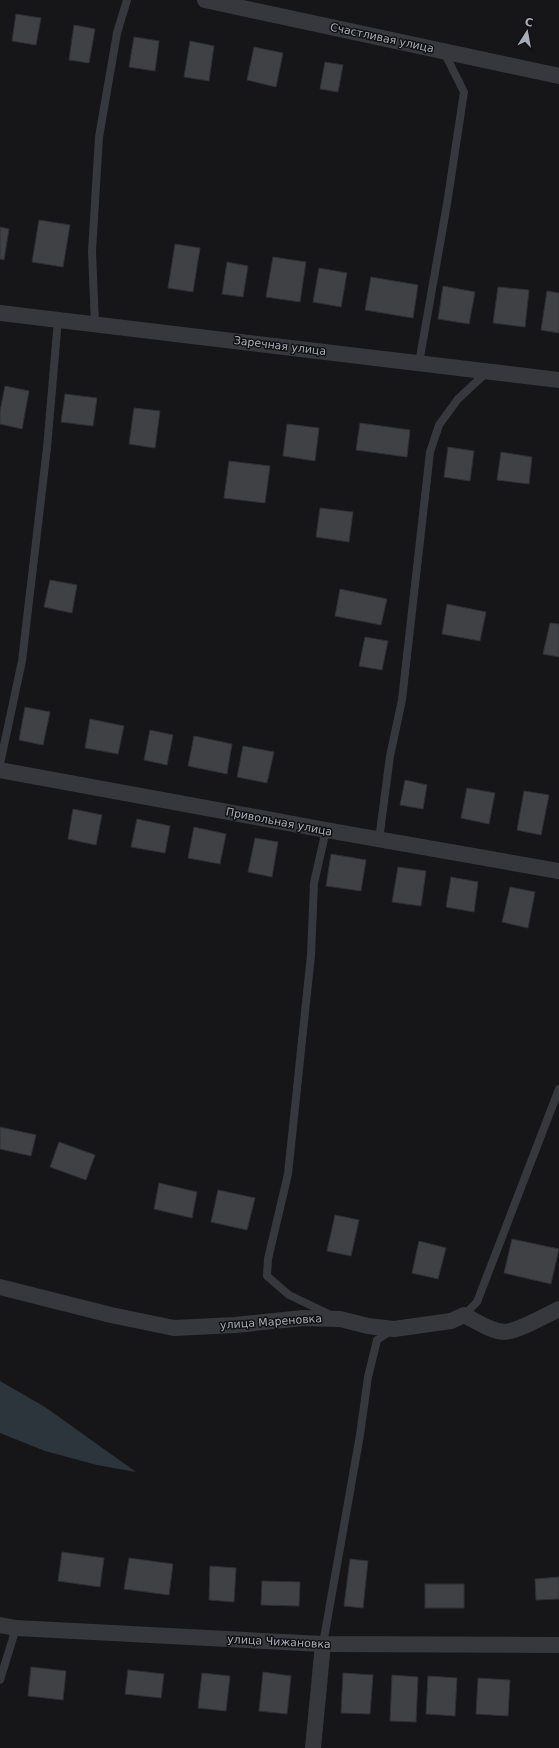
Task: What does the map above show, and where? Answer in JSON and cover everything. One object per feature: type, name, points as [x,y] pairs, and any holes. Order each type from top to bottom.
[{"type":"street","name":"Счастливая улица","points":[[205,0],[559,76]]},
{"type":"street","name":"Заречная улица","points":[[0,313],[559,380]]},
{"type":"street","name":"Привольная улица","points":[[0,770],[379,840],[559,871]]},
{"type":"street","name":"улица Мареновка","points":[[0,1287],[111,1315],[174,1328],[235,1325],[303,1318],[340,1319],[368,1326],[394,1329],[452,1322],[464,1315]]},
{"type":"street","points":[[464,1315],[490,1329],[505,1332],[526,1325],[559,1309]]},
{"type":"street","name":"улица Чижановка","points":[[0,1625],[16,1628],[324,1644],[559,1645]]},
{"type":"street","points":[[313,1748],[324,1644]]},
{"type":"lane","points":[[95,324],[92,251],[99,137],[117,32],[127,0]]},
{"type":"lane","points":[[419,363],[447,204],[464,92],[444,51]]},
{"type":"lane","points":[[0,764],[22,661],[47,448],[58,320]]},
{"type":"lane","points":[[379,840],[390,756],[402,700],[430,452],[439,425],[458,400],[487,371]]},
{"type":"lane","points":[[326,830],[314,884],[311,955],[288,1174],[268,1259],[267,1276],[289,1295],[340,1319]]},
{"type":"lane","points":[[464,1315],[477,1302],[559,1089]]},
{"type":"lane","points":[[324,1644],[360,1435],[368,1377],[377,1340],[394,1329]]},
{"type":"lane","points":[[0,1680],[16,1628]]},
{"type":"shaded area","points":[[0,1381],[45,1407],[136,1472],[97,1465],[45,1451],[0,1433]]},
{"type":"building","points":[[16,14],[41,18],[36,45],[12,41]]},
{"type":"building","points":[[74,25],[95,29],[89,63],[69,60]]},
{"type":"building","points":[[134,37],[159,41],[155,71],[129,67]]},
{"type":"building","points":[[190,41],[214,46],[209,81],[184,77]]},
{"type":"building","points":[[254,47],[283,53],[276,87],[247,80]]},
{"type":"building","points":[[325,62],[343,65],[338,92],[320,89]]},
{"type":"building","points":[[39,220],[70,225],[63,267],[32,262]]},
{"type":"building","points":[[0,227],[9,229],[4,260],[0,259]]},
{"type":"building","points":[[175,244],[200,248],[193,292],[168,288]]},
{"type":"building","points":[[273,257],[306,262],[300,302],[266,297]]},
{"type":"building","points":[[227,262],[248,266],[243,297],[222,294]]},
{"type":"building","points":[[319,268],[347,273],[341,307],[313,302]]},
{"type":"building","points":[[371,277],[418,285],[413,318],[365,310]]},
{"type":"building","points":[[443,286],[475,292],[469,324],[438,319]]},
{"type":"building","points":[[498,287],[529,290],[525,327],[493,323]]},
{"type":"building","points":[[547,291],[559,293],[559,333],[541,330]]},
{"type":"building","points":[[5,386],[29,391],[22,429],[0,424],[0,411]]},
{"type":"building","points":[[65,394],[97,398],[93,426],[61,422]]},
{"type":"building","points":[[134,408],[160,411],[155,448],[129,444]]},
{"type":"building","points":[[360,423],[410,430],[407,457],[356,450]]},
{"type":"building","points":[[287,424],[319,428],[315,461],[283,456]]},
{"type":"building","points":[[448,447],[474,451],[470,481],[444,477]]},
{"type":"building","points":[[501,452],[532,457],[529,484],[497,480]]},
{"type":"building","points":[[229,461],[270,466],[265,503],[224,498]]},
{"type":"building","points":[[320,508],[353,512],[349,542],[316,537]]},
{"type":"building","points":[[50,580],[77,585],[72,613],[44,607]]},
{"type":"building","points":[[340,589],[387,599],[381,625],[335,616]]},
{"type":"building","points":[[447,604],[486,612],[480,641],[442,634]]},
{"type":"building","points":[[550,623],[559,624],[559,657],[543,654]]},
{"type":"building","points":[[365,637],[388,641],[382,670],[359,666]]},
{"type":"building","points":[[25,707],[50,712],[43,745],[19,740]]},
{"type":"building","points":[[90,719],[124,726],[118,754],[85,748]]},
{"type":"building","points":[[150,730],[173,735],[167,765],[144,760]]},
{"type":"building","points":[[194,736],[232,744],[227,774],[188,766]]},
{"type":"building","points":[[243,746],[274,752],[267,783],[237,777]]},
{"type":"building","points":[[405,780],[427,785],[423,809],[400,805]]},
{"type":"building","points":[[467,788],[495,793],[489,824],[461,818]]},
{"type":"building","points":[[524,791],[549,795],[541,835],[517,830]]},
{"type":"building","points":[[73,809],[102,815],[96,845],[68,839]]},
{"type":"building","points":[[137,819],[170,826],[165,853],[131,847]]},
{"type":"building","points":[[194,827],[226,834],[220,864],[188,858]]},
{"type":"building","points":[[255,838],[278,842],[272,877],[248,872]]},
{"type":"building","points":[[331,854],[366,860],[361,891],[326,886]]},
{"type":"building","points":[[398,867],[426,871],[421,906],[392,902]]},
{"type":"building","points":[[451,877],[478,882],[474,912],[446,907]]},
{"type":"building","points":[[510,887],[535,892],[528,928],[502,922]]},
{"type":"building","points":[[0,1127],[36,1135],[31,1156],[0,1149]]},
{"type":"building","points":[[59,1142],[95,1155],[86,1180],[50,1167]]},
{"type":"building","points":[[159,1183],[197,1192],[192,1218],[154,1209]]},
{"type":"building","points":[[218,1190],[255,1198],[247,1230],[211,1222]]},
{"type":"building","points":[[335,1215],[359,1220],[351,1256],[327,1251]]},
{"type":"building","points":[[512,1239],[559,1249],[551,1284],[504,1273]]},
{"type":"building","points":[[419,1241],[446,1248],[438,1279],[412,1273]]},
{"type":"building","points":[[62,1552],[104,1558],[100,1587],[58,1581]]},
{"type":"building","points":[[129,1558],[173,1564],[169,1595],[124,1589]]},
{"type":"building","points":[[350,1559],[368,1561],[363,1608],[344,1606]]},
{"type":"building","points":[[210,1566],[236,1568],[234,1602],[209,1600]]},
{"type":"building","points":[[559,1577],[559,1599],[536,1600],[535,1579]]},
{"type":"building","points":[[262,1581],[300,1582],[299,1606],[261,1605]]},
{"type":"building","points":[[425,1584],[464,1584],[464,1608],[425,1608]]},
{"type":"building","points":[[31,1667],[66,1671],[63,1700],[28,1696]]},
{"type":"building","points":[[128,1670],[164,1674],[161,1698],[125,1694]]},
{"type":"building","points":[[263,1672],[291,1676],[287,1714],[259,1711]]},
{"type":"building","points":[[202,1673],[230,1676],[226,1711],[198,1708]]},
{"type":"building","points":[[343,1673],[373,1675],[370,1714],[341,1713]]},
{"type":"building","points":[[392,1675],[418,1677],[416,1722],[390,1721]]},
{"type":"building","points":[[428,1676],[457,1678],[455,1716],[426,1714]]},
{"type":"building","points":[[478,1678],[510,1680],[508,1716],[476,1714]]}]
